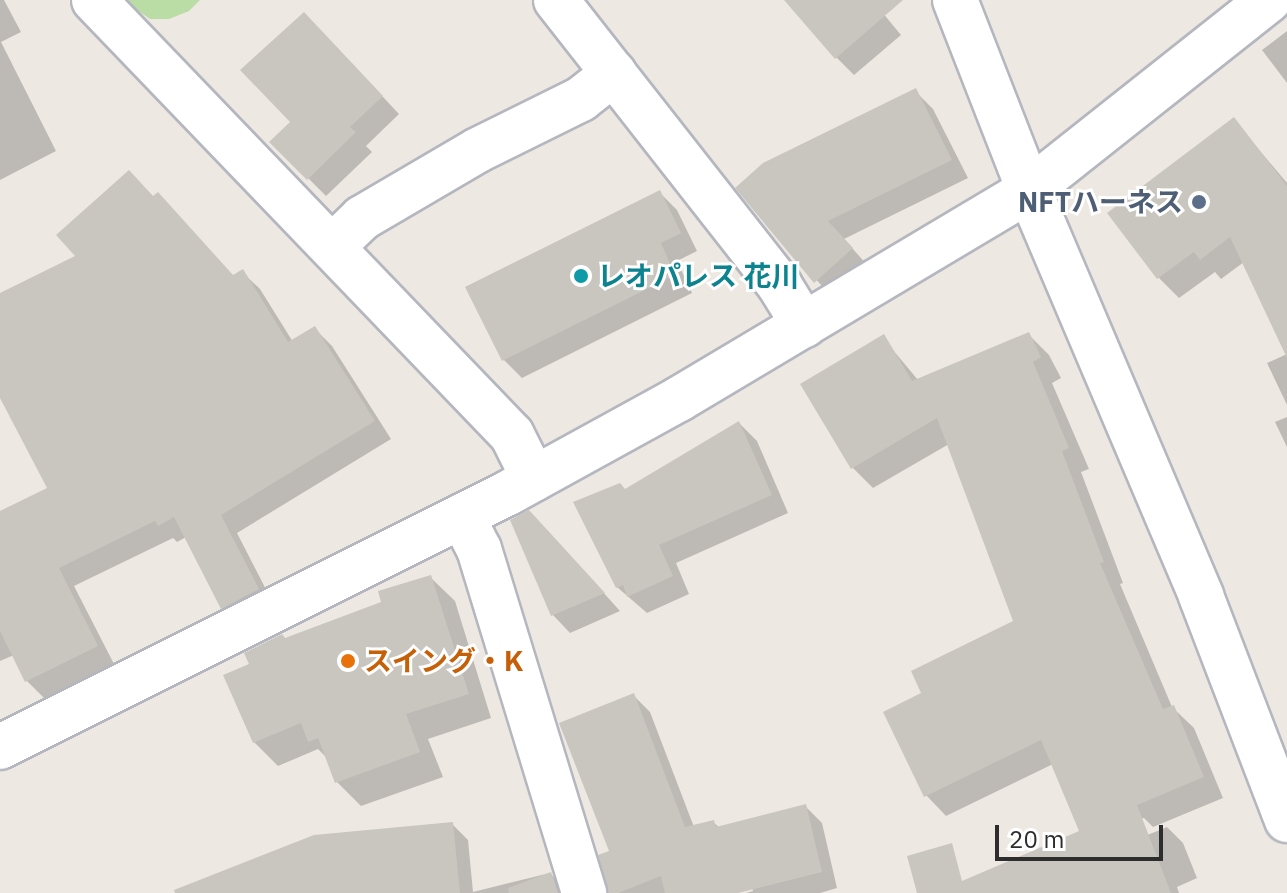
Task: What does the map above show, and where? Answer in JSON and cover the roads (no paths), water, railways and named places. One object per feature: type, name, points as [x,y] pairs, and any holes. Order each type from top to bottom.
[{"type":"street","points":[[94,0],[512,435],[534,479]]},
{"type":"street","points":[[556,0],[780,286],[804,325]]},
{"type":"street","points":[[955,0],[1029,190],[1201,596],[1287,820]]},
{"type":"street","points":[[0,747],[534,479],[623,431],[804,325],[1029,190],[1269,0]]},
{"type":"street","points":[[332,247],[362,218],[478,150],[581,99],[614,73]]},
{"type":"street","points":[[462,516],[479,549],[584,893]]},
{"type":"place","name":"NFTハーネス","points":[[1199,202]]},
{"type":"place","name":"レオパレス 花川","points":[[581,276]]},
{"type":"place","name":"スイング・K","points":[[348,661]]}]
